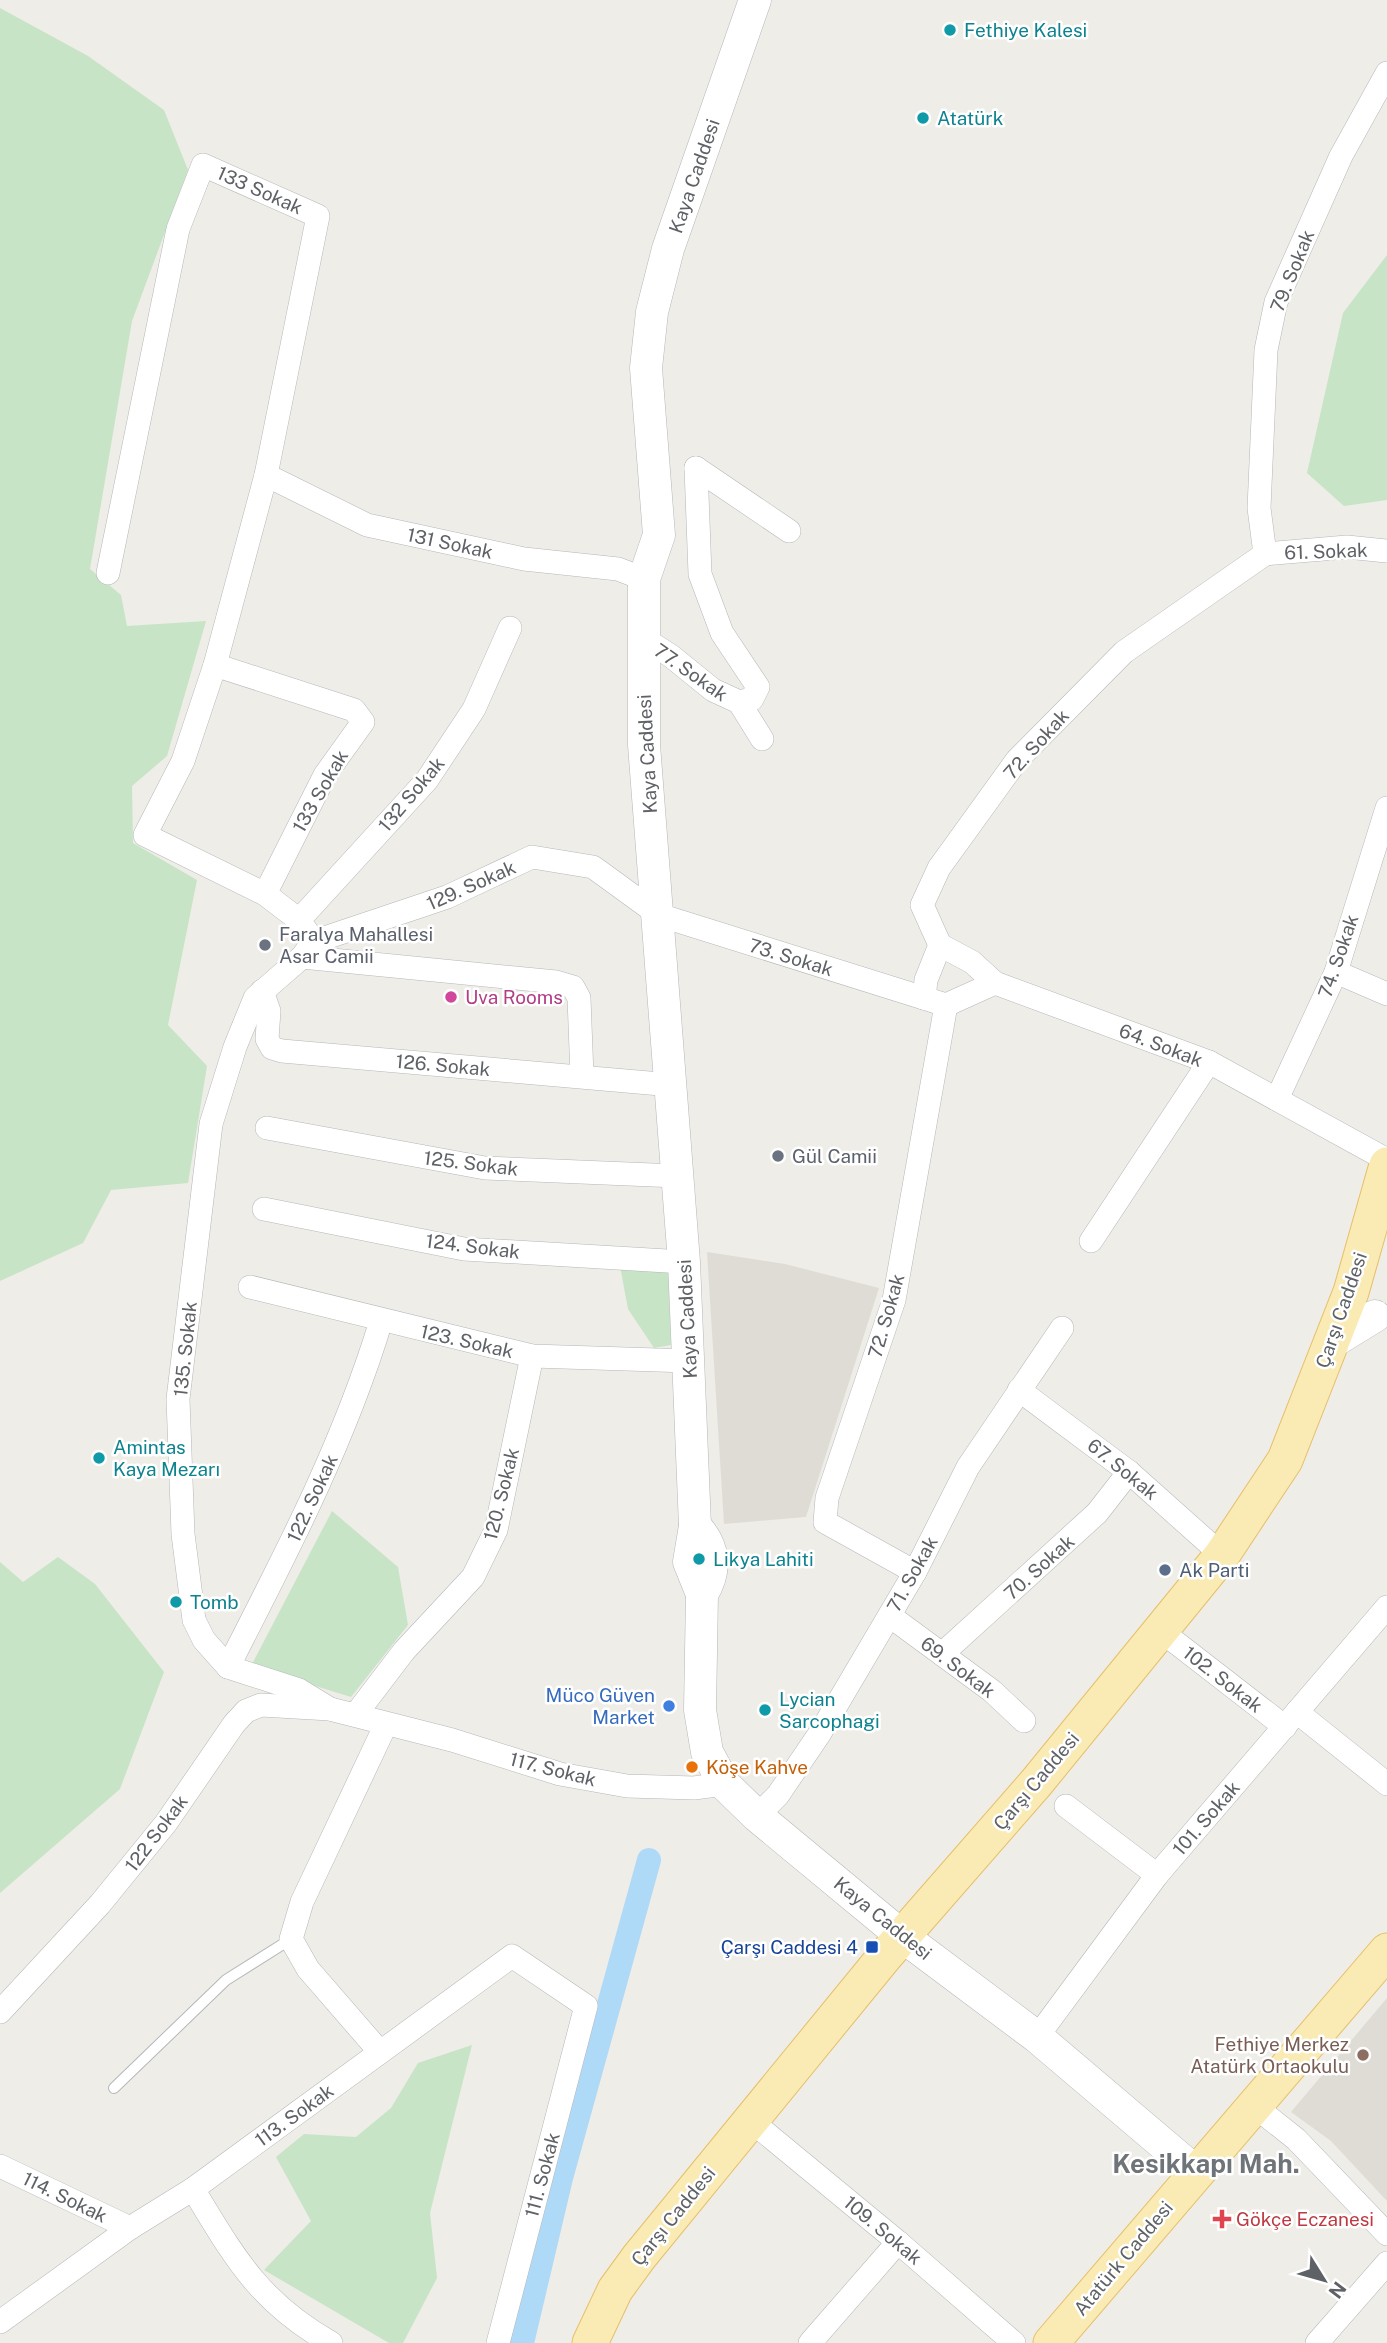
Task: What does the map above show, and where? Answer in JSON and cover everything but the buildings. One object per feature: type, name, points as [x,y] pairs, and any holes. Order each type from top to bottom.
[{"type":"main road","name":"Çarşı Caddesi","points":[[590,2343],[615,2290],[750,2120],[902,1936],[1036,1783],[1222,1555],[1285,1460],[1331,1343],[1371,1310],[1387,1162]]},
{"type":"main road","name":"Atatürk Caddesi","points":[[1051,2343],[1387,1951]]},
{"type":"street","name":"Kaya Caddesi","points":[[755,0],[668,249],[652,312],[646,368],[659,535],[644,579],[643,745],[659,915],[684,1262],[695,1526],[707,1538],[713,1562],[711,1580],[702,1594],[700,1710],[707,1752],[724,1784],[757,1816],[902,1936],[1037,2037],[1196,2172]]},
{"type":"street","name":"79. Sokak","points":[[1265,554],[1259,508],[1264,376],[1266,350],[1276,302],[1341,156],[1384,83]]},
{"type":"street","name":"133 Sokak","points":[[108,573],[178,229],[203,165],[318,216],[267,475],[215,665],[183,761],[145,835],[265,894],[299,920]]},
{"type":"street","points":[[739,702],[752,699],[758,687],[722,633],[700,574],[696,468],[789,531]]},
{"type":"street","name":"131 Sokak","points":[[267,475],[367,525],[524,559],[618,569],[644,579]]},
{"type":"street","name":"61. Sokak","points":[[1265,554],[1347,547],[1387,551]]},
{"type":"street","name":"72. Sokak","points":[[915,1572],[825,1522],[827,1499],[894,1300],[935,1001],[926,979],[940,945],[922,905],[939,868],[1017,760],[1124,652],[1265,554]]},
{"type":"street","name":"132 Sokak","points":[[299,920],[426,780],[474,709],[510,628]]},
{"type":"street","name":"77. Sokak","points":[[643,638],[671,656],[713,690],[739,702],[762,739]]},
{"type":"street","name":"133 Sokak","points":[[215,665],[354,710],[363,722],[325,775],[265,894]]},
{"type":"street","name":"74. Sokak","points":[[1276,1099],[1336,972],[1387,808]]},
{"type":"street","name":"129. Sokak","points":[[308,950],[447,897],[532,858],[593,867],[659,915]]},
{"type":"street","name":"73. Sokak","points":[[659,915],[935,1001]]},
{"type":"street","points":[[299,920],[308,950],[556,982],[573,987],[579,998],[582,1076]]},
{"type":"street","points":[[940,945],[972,962],[995,983]]},
{"type":"street","name":"135. Sokak","points":[[228,1668],[204,1640],[194,1620],[183,1534],[178,1399],[211,1124],[234,1047],[256,998],[308,950]]},
{"type":"street","points":[[1336,972],[1387,994]]},
{"type":"street","points":[[935,1001],[995,983]]},
{"type":"street","name":"64. Sokak","points":[[995,983],[1209,1062],[1387,1162]]},
{"type":"street","name":"126. Sokak","points":[[262,991],[269,1012],[267,1039],[272,1048],[282,1051],[672,1086]]},
{"type":"street","points":[[1091,1241],[1209,1062]]},
{"type":"street","name":"125. Sokak","points":[[267,1128],[485,1168],[677,1176]]},
{"type":"street","name":"124. Sokak","points":[[264,1209],[464,1249],[684,1262]]},
{"type":"street","name":"123. Sokak","points":[[250,1287],[532,1356],[689,1361]]},
{"type":"street","name":"122. Sokak","points":[[228,1668],[317,1493],[364,1379],[381,1321]]},
{"type":"street","name":"71. Sokak","points":[[757,1816],[778,1795],[820,1733],[915,1572],[968,1467],[1062,1328]]},
{"type":"street","name":"120. Sokak","points":[[356,1714],[404,1651],[474,1577],[496,1530],[532,1356]]},
{"type":"street","name":"67. Sokak","points":[[1019,1390],[1129,1472],[1222,1555]]},
{"type":"street","name":"70. Sokak","points":[[942,1654],[1097,1513],[1129,1472]]},
{"type":"street","name":"101. Sokak","points":[[1037,2037],[1157,1875],[1387,1607]]},
{"type":"street","name":"69. Sokak","points":[[890,1616],[992,1691],[1024,1721]]},
{"type":"street","name":"102. Sokak","points":[[1161,1631],[1387,1784]]},
{"type":"street","points":[[228,1668],[299,1690],[330,1709]]},
{"type":"street","name":"122 Sokak","points":[[0,2012],[100,1904],[166,1824],[246,1712],[261,1705],[282,1704],[356,1714]]},
{"type":"street","name":"117. Sokak","points":[[356,1714],[452,1740],[560,1774],[627,1786],[694,1788],[724,1784]]},
{"type":"street","points":[[380,2052],[307,1969],[291,1939],[302,1902],[386,1724]]},
{"type":"street","points":[[1066,1806],[1157,1875]]},
{"type":"street","name":"113. Sokak","points":[[0,2322],[130,2228],[193,2189],[512,1956],[586,2006]]},
{"type":"street","name":"111. Sokak","points":[[498,2343],[586,2006]]},
{"type":"street","points":[[1253,2105],[1296,2139],[1387,2234]]},
{"type":"street","name":"109. Sokak","points":[[750,2120],[898,2242],[1014,2343]]},
{"type":"street","name":"114. Sokak","points":[[0,2166],[130,2228]]},
{"type":"street","points":[[193,2189],[243,2270],[287,2315],[331,2343]]},
{"type":"street","points":[[810,2343],[898,2242]]},
{"type":"street","points":[[1317,2343],[1387,2263]]},
{"type":"lane","points":[[114,2088],[226,1980],[291,1939]]},
{"type":"shaded area","points":[[707,1252],[785,1264],[879,1288],[806,1517],[724,1524]]},
{"type":"shaded area","name":"Fethiye Merkez Atatürk Ortaokulu","points":[[1387,1998],[1387,2201],[1331,2141],[1291,2112]]},
{"type":"green space","points":[[0,8],[88,56],[164,110],[188,170],[132,321],[90,569],[121,595],[127,626],[206,621],[167,756],[132,786],[133,843],[197,880],[168,1025],[207,1066],[188,1183],[111,1190],[83,1243],[0,1281]]},
{"type":"green space","points":[[1387,255],[1387,500],[1344,506],[1307,473],[1343,313]]},
{"type":"green space","points":[[620,1266],[668,1268],[671,1345],[654,1348],[628,1309]]},
{"type":"green space","points":[[332,1511],[398,1567],[408,1625],[351,1697],[251,1666]]},
{"type":"green space","points":[[58,1557],[95,1584],[164,1672],[120,1789],[0,1893],[0,1562],[23,1582]]},
{"type":"green space","points":[[472,2045],[430,2213],[437,2278],[403,2343],[389,2343],[264,2270],[311,2221],[276,2157],[304,2134],[356,2137],[391,2108],[418,2063]]},
{"type":"waterway","points":[[522,2343],[561,2178],[649,1860]]},
{"type":"place","name":"Fethiye Kalesi","points":[[950,30]]},
{"type":"place","name":"Atatürk","points":[[923,118]]},
{"type":"place","name":"Faralya Mahallesi Asar Camii","points":[[265,945]]},
{"type":"place","name":"Uva Rooms","points":[[451,997]]},
{"type":"place","name":"Gül Camii","points":[[778,1156]]},
{"type":"place","name":"Amintas Kaya Mezarı","points":[[99,1458]]},
{"type":"place","name":"Likya Lahiti","points":[[699,1559]]},
{"type":"place","name":"Ak Parti","points":[[1165,1570]]},
{"type":"place","name":"Tomb","points":[[176,1602]]},
{"type":"place","name":"Müco Güven Market","points":[[669,1706]]},
{"type":"place","name":"Lycian Sarcophagi","points":[[765,1710]]},
{"type":"place","name":"Köşe Kahve","points":[[692,1767]]},
{"type":"place","name":"Çarşı Caddesi 4","points":[[872,1947]]},
{"type":"place","name":"Fethiye Merkez Atatürk Ortaokulu","points":[[1363,2055]]},
{"type":"place","name":"Gökçe Eczanesi","points":[[1222,2219]]},
{"type":"district","name":"Kesikkapı Mah.","points":[[1206,2164]]}]
